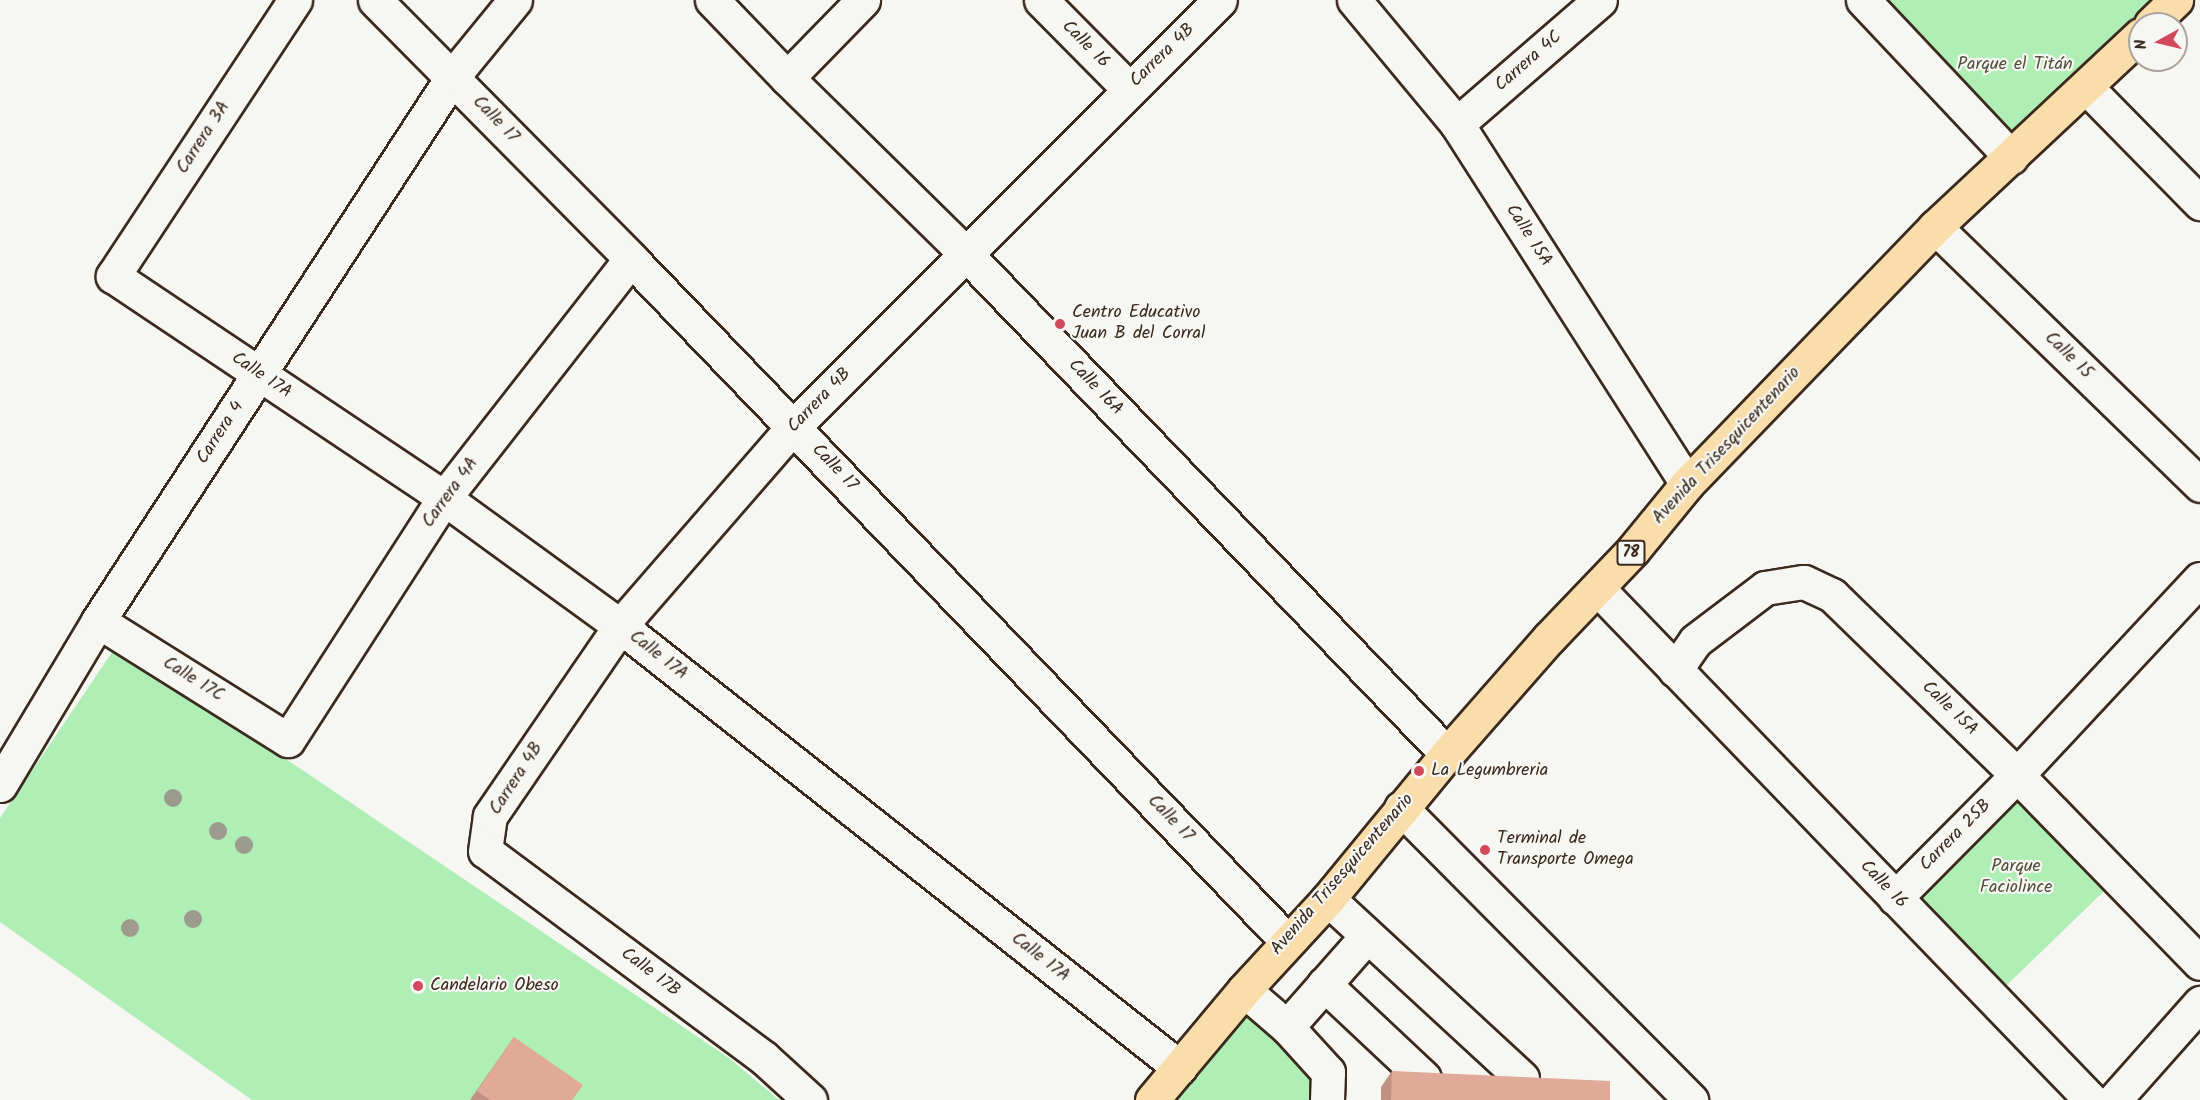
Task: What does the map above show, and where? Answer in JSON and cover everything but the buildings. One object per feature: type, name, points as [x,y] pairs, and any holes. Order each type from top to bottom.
[{"type":"highway","points":[[2164,12],[2176,0]]},
{"type":"highway","name":"Avenida Trisesquicentenario","points":[[1152,1100],[1244,990],[1328,899],[1447,754],[1549,638],[1598,589],[1687,484],[1935,227],[2128,47]]},
{"type":"street","name":"Carrera 3A","points":[[113,276],[295,0]]},
{"type":"street","name":"Calle 17","points":[[375,0],[453,76],[794,426],[1287,941]]},
{"type":"street","name":"Carrera 4","points":[[0,785],[8,751],[98,621],[453,76],[515,0]]},
{"type":"street","name":"Calle 16A","points":[[712,0],[787,78],[966,254],[1447,754]]},
{"type":"street","points":[[787,78],[863,0]]},
{"type":"street","name":"Calle 16","points":[[1041,0],[1129,89]]},
{"type":"street","name":"Carrera 4B","points":[[485,851],[490,816],[620,626],[794,426],[1220,0]]},
{"type":"street","name":"Calle 15A","points":[[1354,0],[1457,124],[1687,484]]},
{"type":"street","name":"Carrera 4C","points":[[1457,124],[1600,0]]},
{"type":"street","points":[[1863,0],[2011,157]]},
{"type":"street","points":[[2086,87],[2200,203]]},
{"type":"street","name":"Calle 15","points":[[1935,227],[2200,485]]},
{"type":"street","name":"Carrera 4A","points":[[288,740],[444,498],[631,259]]},
{"type":"street","name":"Calle 17A","points":[[113,276],[444,498],[620,626],[1180,1068]]},
{"type":"street","name":"Carrera 25B","points":[[1895,897],[2017,775],[2200,579]]},
{"type":"street","name":"Calle 15A","points":[[1676,669],[1695,641],[1765,588],[1804,582],[1832,595],[2017,775],[2200,963]]},
{"type":"street","name":"Calle 16","points":[[1598,589],[2091,1100]]},
{"type":"street","name":"Calle 17C","points":[[98,621],[288,740]]},
{"type":"street","points":[[1401,808],[1691,1100]]},
{"type":"street","name":"Calle 17B","points":[[485,851],[764,1058],[810,1100]]},
{"type":"street","points":[[1328,899],[1366,937],[1522,1078]]},
{"type":"street","points":[[1287,1027],[1366,937]]},
{"type":"street","points":[[1324,984],[1424,1078]]},
{"type":"street","points":[[1244,990],[1287,1027],[1328,1072],[1327,1100]]},
{"type":"street","points":[[2114,1100],[2200,1003]]},
{"type":"green space","name":"Parque el Titán","points":[[1863,0],[2174,0],[2162,12],[2128,12],[2128,44],[2011,157]]},
{"type":"green space","points":[[117,645],[729,1058],[779,1100],[252,1100],[0,922],[0,818]]},
{"type":"green space","name":"Parque Faciolince","points":[[2017,775],[2117,879],[1993,999],[1893,895]]},
{"type":"green space","points":[[1244,990],[1287,1027],[1327,1100],[1152,1100]]},
{"type":"place","name":"Centro Educativo Juan B del Corral","points":[[1060,324]]},
{"type":"place","name":"La Legumbreria","points":[[1419,771]]},
{"type":"place","name":"Terminal de Transporte Omega","points":[[1485,850]]},
{"type":"place","name":"Candelario Obeso","points":[[418,986]]}]
